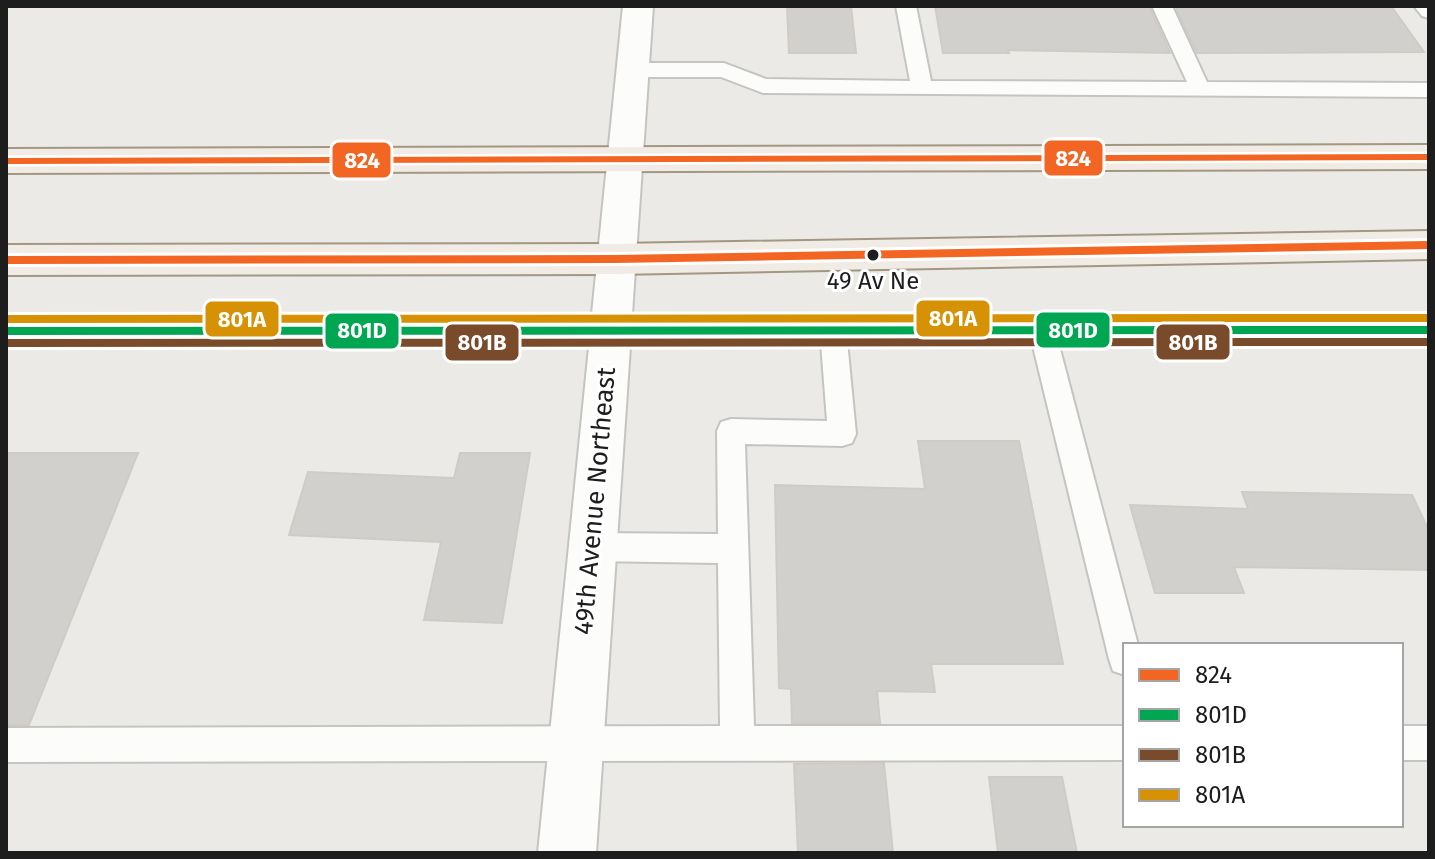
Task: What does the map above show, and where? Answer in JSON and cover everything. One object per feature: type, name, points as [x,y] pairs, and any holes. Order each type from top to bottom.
[{"type":"main road","points":[[6,161],[1429,157]]},
{"type":"main road","points":[[6,260],[615,259],[1429,245]]},
{"type":"street","name":"49th Avenue Northeast","points":[[567,853],[638,6]]},
{"type":"street","points":[[6,331],[1429,330]]},
{"type":"lane","points":[[906,6],[922,88]]},
{"type":"lane","points":[[1162,6],[1200,89]]},
{"type":"lane","points":[[1424,6],[1429,12]]},
{"type":"lane","points":[[632,70],[724,70],[763,86],[1429,90]]},
{"type":"lane","points":[[737,744],[731,431],[842,434],[833,330]]},
{"type":"lane","points":[[1042,330],[1123,651]]},
{"type":"lane","points":[[592,547],[733,549]]},
{"type":"lane","points":[[6,745],[1123,743]]},
{"type":"lane","points":[[1403,743],[1429,743]]},
{"type":"building","points":[[787,6],[851,6],[856,53],[789,53]]},
{"type":"building","points":[[935,6],[1149,6],[1170,53],[1008,50],[1009,53],[943,53]]},
{"type":"building","points":[[1175,6],[1391,6],[1424,52],[1197,53]]},
{"type":"building","points":[[918,441],[1019,441],[1063,664],[931,664],[935,692],[877,691],[880,723],[792,723],[791,689],[779,688],[775,485],[925,489]]},
{"type":"building","points":[[6,453],[138,453],[29,725],[6,725]]},
{"type":"building","points":[[460,453],[530,453],[502,623],[424,620],[441,542],[289,535],[308,472],[454,478]]},
{"type":"building","points":[[1242,492],[1412,495],[1429,531],[1429,570],[1234,567],[1244,593],[1155,593],[1130,505],[1248,509]]},
{"type":"building","points":[[884,763],[893,853],[798,853],[794,764]]},
{"type":"building","points":[[989,777],[1062,777],[1077,853],[998,853]]},
{"type":"transit line","name":"824","points":[[6,161],[1429,157]]},
{"type":"transit line","name":"824","points":[[6,260],[615,259],[1429,245]]},
{"type":"transit line","name":"801A","points":[[6,319],[1429,318]]},
{"type":"transit line","name":"801D","points":[[6,331],[1429,330]]},
{"type":"transit line","name":"801B","points":[[6,343],[1429,342]]},
{"type":"place","name":"49 Av Ne","points":[[873,255]]}]
